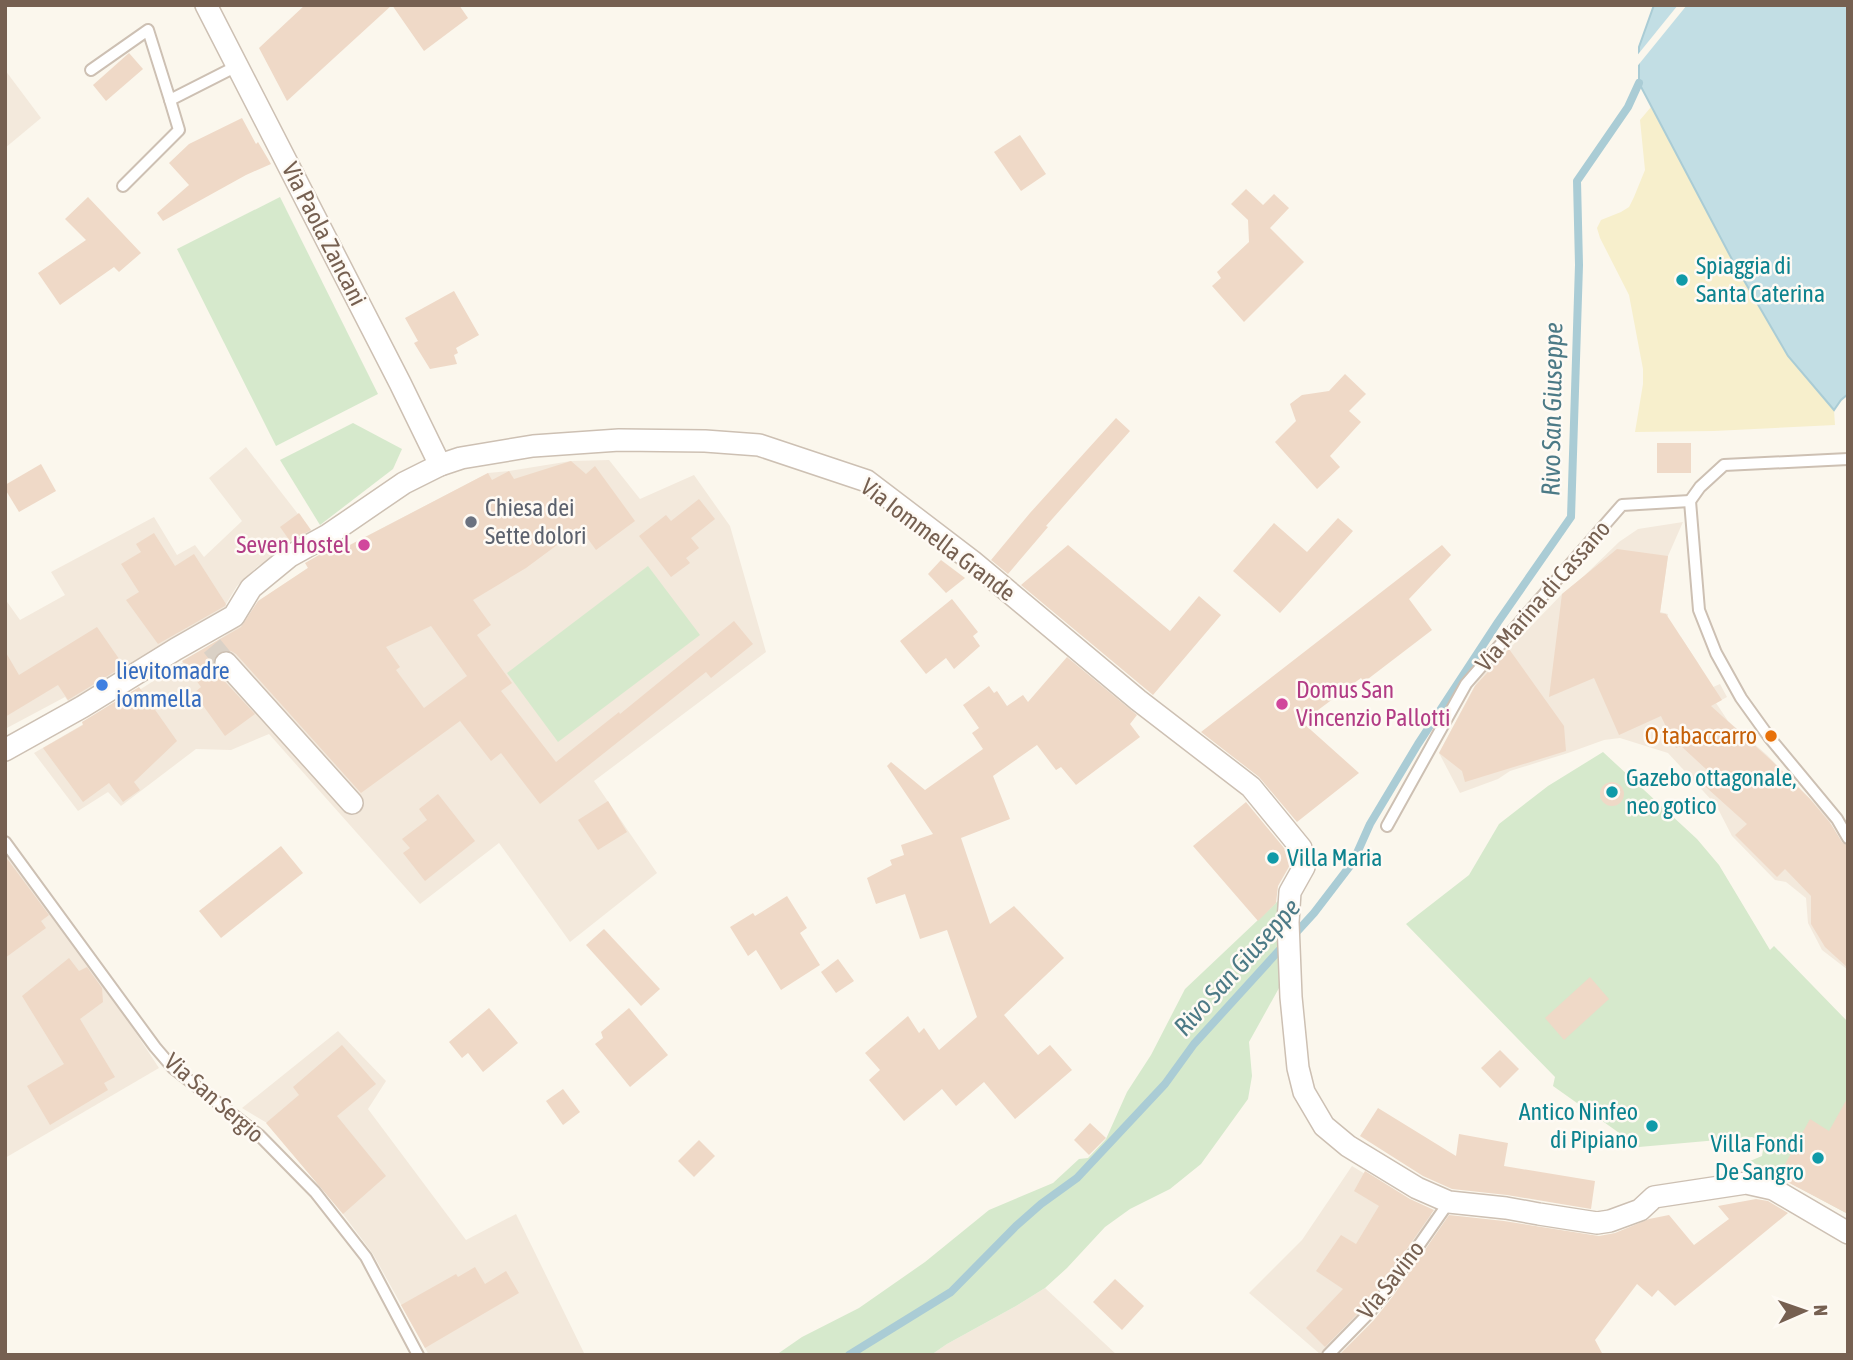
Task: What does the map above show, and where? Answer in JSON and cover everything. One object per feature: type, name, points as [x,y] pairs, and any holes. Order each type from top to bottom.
[{"type":"street","name":"Via Paola Zancani","points":[[206,5],[440,464]]},
{"type":"street","name":"Via Iommella Grande","points":[[5,750],[82,707],[214,647],[251,588],[290,556],[328,535],[404,483],[440,464],[533,446],[619,440],[759,445],[867,481],[972,561],[1138,700],[1251,787],[1301,848],[1304,867],[1290,892],[1288,922],[1291,998],[1298,1068],[1304,1092],[1324,1126],[1348,1146],[1417,1188],[1450,1202],[1597,1223],[1640,1210],[1654,1197],[1746,1184],[1773,1189],[1848,1233]]},
{"type":"street","points":[[214,647],[352,803]]},
{"type":"lane","points":[[91,70],[149,30],[179,131],[123,186]]},
{"type":"lane","points":[[170,100],[237,66]]},
{"type":"lane","points":[[1848,459],[1724,465],[1690,500],[1699,610],[1716,653],[1741,698],[1769,737],[1837,819],[1848,838]]},
{"type":"lane","name":"Via Marina di Cassano","points":[[1387,826],[1466,684],[1622,505],[1690,500]]},
{"type":"lane","name":"Via San Sergio","points":[[5,842],[173,1068],[259,1135],[315,1192],[366,1257],[418,1355]]},
{"type":"lane","name":"Via Savino","points":[[1328,1355],[1387,1292],[1450,1202]]},
{"type":"shaded area","points":[[5,70],[41,118],[5,148]]},
{"type":"shaded area","points":[[246,447],[312,532],[258,566],[237,586],[226,604],[228,608],[73,708],[65,697],[5,729],[5,599],[20,620],[65,595],[51,572],[154,517],[177,555],[195,545],[204,557],[242,521],[209,478]]},
{"type":"shaded area","points":[[609,460],[640,499],[694,475],[730,526],[766,652],[594,781],[657,873],[570,942],[499,843],[420,904],[269,734],[231,750],[196,749],[121,806],[108,792],[78,811],[34,753],[224,636],[248,619],[259,601],[315,563],[488,473],[571,461]]},
{"type":"shaded area","points":[[1683,522],[1668,556],[1660,612],[1668,614],[1665,634],[1681,637],[1711,688],[1720,684],[1727,697],[1716,703],[1728,721],[1767,755],[1832,821],[1825,829],[1848,856],[1848,970],[1822,950],[1808,923],[1806,898],[1786,882],[1775,880],[1732,836],[1716,805],[1668,753],[1620,738],[1604,740],[1510,771],[1498,779],[1460,793],[1439,753],[1480,676],[1562,594],[1619,542],[1638,529]]},
{"type":"shaded area","points":[[5,850],[91,965],[159,1068],[5,1158]]},
{"type":"shaded area","points":[[338,1031],[386,1081],[368,1109],[466,1240],[516,1214],[585,1355],[429,1355],[373,1254],[343,1214],[267,1123],[242,1108]]},
{"type":"shaded area","points":[[1352,1166],[1435,1217],[1384,1288],[1320,1354],[1249,1293],[1302,1240]]},
{"type":"shaded area","points":[[1045,1288],[1117,1355],[931,1355],[947,1344]]},
{"type":"green space","points":[[280,197],[378,394],[276,446],[177,249]]},
{"type":"green space","points":[[353,423],[402,449],[393,469],[320,525],[280,460]]},
{"type":"green space","points":[[648,566],[700,635],[558,742],[507,673]]},
{"type":"green space","points":[[1603,752],[1697,839],[1719,865],[1770,950],[1774,946],[1848,1022],[1848,1214],[1750,1161],[1762,1156],[1763,1150],[1761,1141],[1752,1137],[1639,1147],[1553,1086],[1555,1077],[1406,924],[1469,875],[1499,824],[1548,786]]},
{"type":"green space","points":[[1278,901],[1279,988],[1249,1042],[1252,1076],[1248,1099],[1201,1164],[1170,1189],[1130,1209],[1105,1227],[1045,1288],[931,1355],[776,1355],[802,1337],[859,1308],[925,1262],[989,1210],[1053,1183],[1079,1159],[1088,1158],[1106,1139],[1127,1092],[1151,1055],[1185,989]]},
{"type":"sand","name":"Spiaggia di Santa Caterina","points":[[1651,107],[1735,265],[1788,356],[1834,410],[1835,425],[1635,432],[1643,369],[1629,295],[1597,228],[1601,220],[1629,207],[1634,197],[1645,170],[1640,120]]},
{"type":"water","points":[[1654,5],[1848,5],[1848,394],[1834,410],[1788,356],[1735,265],[1639,83],[1639,47]]},
{"type":"pier","points":[[1678,5],[1687,5],[1635,69],[1635,58]]},
{"type":"building","points":[[305,5],[392,5],[287,101],[259,48]]},
{"type":"building","points":[[392,5],[459,5],[468,18],[424,51]]},
{"type":"building","points":[[129,53],[143,69],[106,101],[93,85]]},
{"type":"building","points":[[242,118],[271,164],[163,221],[157,213],[189,185],[169,163],[189,144]]},
{"type":"building","points":[[1020,135],[1046,174],[1021,191],[994,152]]},
{"type":"building","points":[[1246,189],[1263,205],[1274,194],[1289,208],[1270,228],[1304,262],[1244,322],[1212,286],[1221,278],[1217,272],[1249,242],[1248,220],[1231,204]]},
{"type":"building","points":[[88,197],[141,253],[119,272],[114,267],[60,305],[38,273],[86,240],[65,219]]},
{"type":"building","points":[[454,291],[479,335],[456,348],[458,353],[454,355],[457,364],[430,369],[414,343],[418,341],[405,318]]},
{"type":"building","points":[[1345,374],[1366,394],[1349,411],[1361,422],[1330,456],[1340,467],[1317,489],[1275,442],[1296,421],[1290,404],[1302,395],[1329,391]]},
{"type":"building","points":[[1116,418],[1130,431],[1046,526],[1048,527],[1008,574],[991,560]]},
{"type":"building","points":[[1657,443],[1691,443],[1691,473],[1657,473]]},
{"type":"building","points":[[571,461],[586,474],[595,466],[635,521],[596,550],[580,528],[526,568],[473,600],[491,625],[477,635],[512,683],[501,691],[556,762],[619,712],[620,714],[734,621],[753,644],[711,678],[706,672],[540,804],[501,753],[491,761],[460,721],[361,793],[236,654],[223,650],[213,660],[216,672],[255,714],[225,736],[194,693],[201,687],[182,661],[241,627],[258,601],[308,568],[305,563],[326,551],[329,556],[488,473],[492,480],[509,471],[514,479]],"holes":[[[431,626],[467,676],[424,708],[396,670],[400,667],[386,647]]]},
{"type":"building","points":[[41,464],[56,491],[19,512],[5,485]]},
{"type":"building","points":[[699,499],[715,519],[691,538],[699,548],[686,558],[690,563],[671,577],[639,536],[666,515],[671,521]]},
{"type":"building","points":[[299,513],[311,530],[290,541],[280,527]]},
{"type":"building","points":[[1338,518],[1353,531],[1280,613],[1233,571],[1274,523],[1307,552]]},
{"type":"building","points":[[154,533],[175,566],[194,554],[226,604],[158,644],[126,600],[139,592],[121,564],[141,552],[136,544]]},
{"type":"building","points":[[1068,545],[1170,631],[1199,596],[1221,615],[1153,695],[1021,585]]},
{"type":"building","name":"Domus San Vincenzio Pallotti","points":[[1442,545],[1451,555],[1409,599],[1432,630],[1364,682],[1361,678],[1302,722],[1359,773],[1297,822],[1259,777],[1201,732]]},
{"type":"building","points":[[1617,549],[1668,556],[1660,613],[1666,614],[1722,700],[1711,706],[1810,799],[1842,842],[1848,846],[1848,968],[1825,947],[1811,924],[1811,896],[1785,869],[1777,877],[1735,835],[1747,824],[1698,780],[1707,770],[1681,746],[1676,748],[1661,716],[1619,735],[1594,678],[1549,697],[1562,594]]},
{"type":"building","points":[[941,560],[965,578],[946,593],[928,574]]},
{"type":"building","points":[[952,599],[978,632],[973,636],[980,646],[954,669],[946,658],[926,674],[900,641]]},
{"type":"building","points":[[97,627],[124,666],[68,700],[58,685],[5,717],[5,651],[19,675]]},
{"type":"building","points":[[1509,649],[1564,726],[1566,751],[1465,782],[1462,771],[1439,753],[1475,686]]},
{"type":"building","points":[[1067,657],[1137,715],[1130,724],[1140,737],[1076,785],[1061,767],[1056,770],[1037,745],[993,776],[1010,819],[961,838],[990,924],[1014,906],[1064,958],[1004,1015],[1038,1055],[1050,1045],[1072,1070],[1015,1119],[984,1082],[956,1106],[942,1089],[904,1121],[869,1080],[880,1070],[865,1053],[908,1016],[919,1033],[924,1028],[939,1050],[977,1017],[947,930],[920,939],[905,894],[876,904],[867,878],[892,865],[890,860],[904,855],[901,845],[933,834],[887,766],[891,762],[925,790],[983,749],[972,733],[979,728],[963,705],[989,686],[994,693],[997,691],[1007,706],[1023,695],[1028,702]]},
{"type":"building","points":[[139,687],[177,741],[134,782],[140,790],[123,802],[109,783],[83,802],[43,748]]},
{"type":"building","name":"Gazebo ottagonale, neo gotico","points":[[1612,782],[1623,789],[1624,794],[1617,805],[1612,806],[1601,799],[1600,794],[1607,783]]},
{"type":"building","points":[[438,794],[475,841],[425,881],[403,853],[410,848],[402,839],[427,820],[419,809]]},
{"type":"building","points":[[608,801],[627,832],[598,850],[578,820]]},
{"type":"building","name":"Villa Maria","points":[[1246,802],[1289,854],[1290,865],[1278,886],[1276,903],[1258,921],[1193,846]]},
{"type":"building","points":[[281,846],[303,873],[221,938],[199,911]]},
{"type":"building","points":[[5,856],[49,915],[41,921],[46,928],[5,958]]},
{"type":"building","points":[[787,896],[807,928],[800,933],[820,965],[781,990],[756,950],[748,956],[730,927],[753,913],[755,916]]},
{"type":"building","points":[[604,929],[660,989],[641,1006],[586,945]]},
{"type":"building","points":[[69,958],[79,971],[87,967],[102,988],[103,1002],[80,1019],[115,1077],[104,1083],[108,1090],[50,1125],[27,1086],[64,1064],[22,996]]},
{"type":"building","points":[[838,959],[854,981],[836,993],[821,972]]},
{"type":"building","points":[[1590,977],[1609,999],[1564,1040],[1545,1018]]},
{"type":"building","points":[[489,1008],[518,1043],[483,1072],[468,1053],[462,1058],[449,1042]]},
{"type":"building","points":[[629,1008],[668,1055],[630,1087],[595,1044],[603,1038],[601,1032]]},
{"type":"building","points":[[342,1045],[376,1084],[337,1116],[386,1176],[343,1214],[266,1123],[299,1095],[293,1087]]},
{"type":"building","points":[[1500,1050],[1519,1069],[1500,1088],[1481,1068]]},
{"type":"building","points":[[563,1089],[580,1112],[563,1125],[546,1101]]},
{"type":"building","name":"Villa Fondi De Sangro","points":[[1848,1097],[1848,1214],[1778,1177],[1810,1119],[1829,1131]]},
{"type":"building","points":[[1378,1108],[1456,1156],[1459,1134],[1508,1143],[1504,1166],[1595,1181],[1591,1209],[1452,1189],[1423,1176],[1360,1136]]},
{"type":"building","points":[[1090,1123],[1106,1138],[1089,1155],[1074,1140]]},
{"type":"building","points":[[699,1140],[715,1156],[694,1177],[678,1161]]},
{"type":"building","points":[[1365,1171],[1410,1199],[1434,1210],[1381,1286],[1325,1347],[1306,1328],[1343,1289],[1316,1271],[1341,1235],[1356,1244],[1379,1206],[1354,1191]]},
{"type":"building","points":[[1756,1199],[1768,1201],[1788,1213],[1675,1306],[1658,1290],[1652,1297],[1637,1284],[1595,1340],[1603,1355],[1339,1355],[1374,1320],[1393,1296],[1449,1215],[1599,1236],[1669,1215],[1694,1245],[1729,1219],[1718,1206]]},
{"type":"building","points":[[475,1267],[485,1284],[506,1271],[519,1293],[425,1348],[401,1305],[456,1274],[458,1277]]},
{"type":"building","points":[[1115,1279],[1144,1306],[1122,1330],[1093,1302]]},
{"type":"waterway","name":"Rivo San Giuseppe","points":[[1293,936],[1353,862],[1370,824],[1418,744],[1571,517],[1579,265],[1577,181],[1628,107],[1639,83]]},
{"type":"waterway","name":"Rivo San Giuseppe","points":[[849,1355],[951,1292],[1016,1226],[1077,1178],[1165,1084],[1194,1044],[1284,945]]},
{"type":"tunnel","points":[[212,646],[226,663]]},
{"type":"place","name":"Spiaggia di Santa Caterina","points":[[1682,280]]},
{"type":"place","name":"Chiesa dei Sette dolori","points":[[471,522]]},
{"type":"place","name":"Seven Hostel","points":[[364,545]]},
{"type":"place","name":"lievitomadre iommella","points":[[102,685]]},
{"type":"place","name":"Domus San Vincenzio Pallotti","points":[[1282,704]]},
{"type":"place","name":"O tabaccarro","points":[[1771,736]]},
{"type":"place","name":"Gazebo ottagonale, neo gotico","points":[[1612,792]]},
{"type":"place","name":"Villa Maria","points":[[1273,858]]},
{"type":"place","name":"Antico Ninfeo di Pipiano","points":[[1652,1126]]},
{"type":"place","name":"Villa Fondi De Sangro","points":[[1818,1158]]}]
